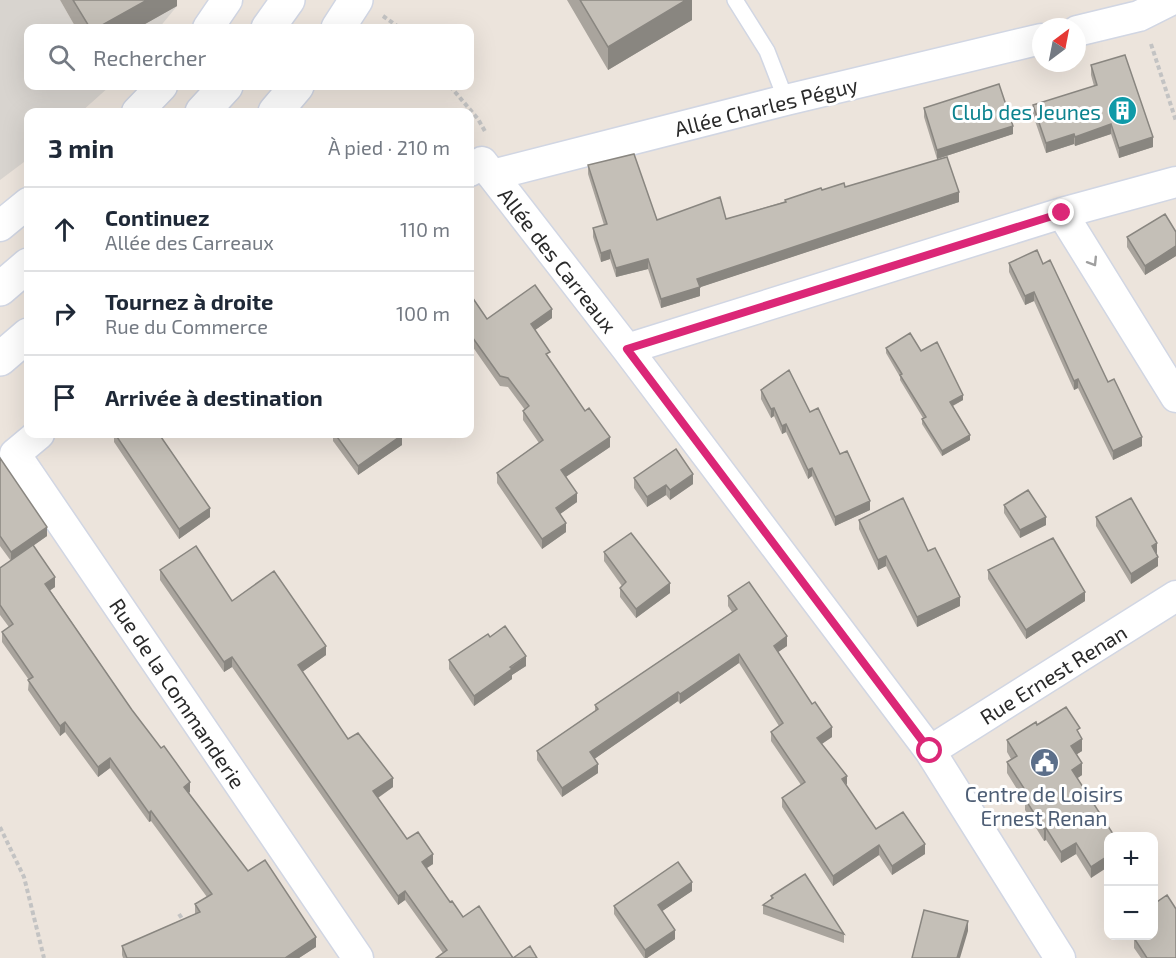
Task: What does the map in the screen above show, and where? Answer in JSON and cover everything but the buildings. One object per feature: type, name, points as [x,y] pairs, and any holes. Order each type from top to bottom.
[{"type":"main road","points":[[271,24],[288,0]]},
{"type":"main road","points":[[341,24],[356,0]]},
{"type":"main road","points":[[206,108],[222,90]]},
{"type":"main road","points":[[278,108],[294,90]]},
{"type":"main road","points":[[0,289],[24,268]]},
{"type":"main road","points":[[0,359],[24,338]]},
{"type":"street","points":[[211,24],[227,0]]},
{"type":"street","points":[[1086,29],[1139,16],[1171,0]]},
{"type":"street","name":"Allée Charles Péguy","points":[[490,172],[1032,41]]},
{"type":"street","points":[[141,108],[158,90]]},
{"type":"street","name":"Allée des Carreaux","points":[[490,172],[627,349],[930,751],[1056,957]]},
{"type":"street","points":[[627,349],[1062,213],[1176,182]]},
{"type":"street","points":[[0,226],[24,206]]},
{"type":"street","points":[[1062,213],[1176,397]]},
{"type":"street","name":"Rue de la Commanderie","points":[[34,438],[15,454],[358,958]]},
{"type":"street","name":"Rue Ernest Renan","points":[[930,751],[1176,596]]},
{"type":"lane","points":[[735,0],[768,51],[786,100]]},
{"type":"path","points":[[1139,16],[1156,55],[1176,121]]},
{"type":"path","points":[[453,90],[469,108]]},
{"type":"path","points":[[474,114],[478,119],[490,172]]},
{"type":"path","points":[[0,828],[24,878],[44,958]]},
{"type":"path","points":[[179,914],[191,932]]},
{"type":"shaded area","points":[[0,0],[60,0],[74,24],[24,24],[24,90],[106,90],[85,108],[24,108],[24,162],[0,180]]},
{"type":"shaded area","points":[[177,6],[162,24],[145,24]]},
{"type":"place","name":"Club des Jeunes","points":[[1122,111]]},
{"type":"place","name":"Centre de Loisirs Ernest Renan","points":[[1044,762]]},
{"type":"route","points":[[930,751],[627,349],[1062,213]]}]
